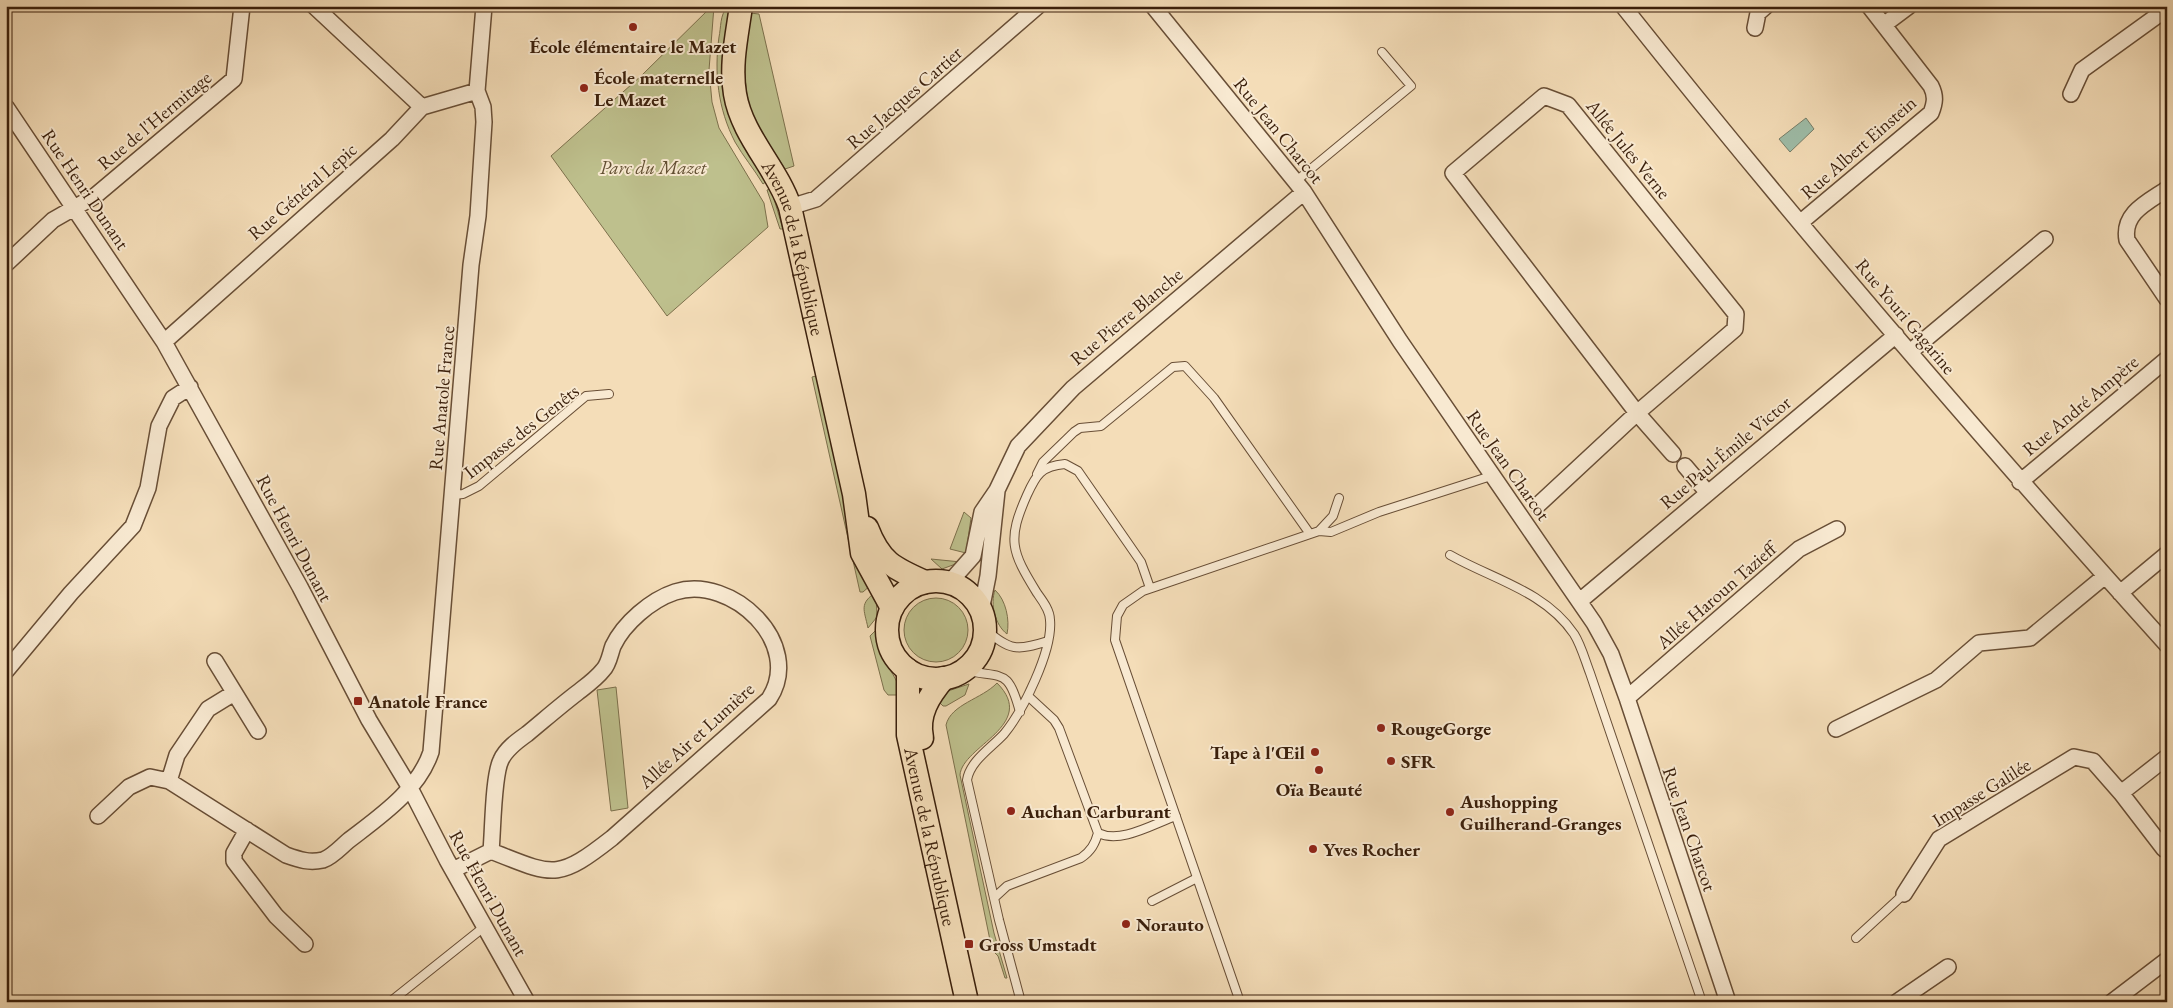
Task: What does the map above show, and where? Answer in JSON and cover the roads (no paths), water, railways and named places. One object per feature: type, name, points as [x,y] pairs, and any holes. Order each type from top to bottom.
[{"type":"main road","name":"Avenue de la République","points":[[741,6],[734,57],[735,96],[751,135],[785,194],[790,207],[854,494],[862,553],[892,608]]},
{"type":"main road","name":"Avenue de la République","points":[[854,494],[875,547],[882,558],[894,568],[925,582]]},
{"type":"main road","points":[[925,582],[949,583],[968,593],[983,620],[980,652],[964,670],[944,678],[919,676],[908,670],[894,656],[888,637],[889,618],[892,608],[909,589],[925,582]]},
{"type":"main road","name":"Avenue de la République","points":[[908,670],[908,735],[967,1002]]},
{"type":"main road","name":"Avenue de la République","points":[[944,678],[926,703],[920,720],[921,733],[980,1002]]},
{"type":"street","name":"Rue de l'Hermitage","points":[[6,264],[53,220],[95,196],[234,79],[241,12],[254,6]]},
{"type":"street","points":[[314,6],[422,107]]},
{"type":"street","name":"Rue Anatole France","points":[[169,781],[293,858],[307,862],[326,859],[387,811],[410,788],[426,767],[431,752],[483,141],[483,108],[477,90],[484,6]]},
{"type":"street","name":"Rue Jacques Cartier","points":[[790,207],[816,199],[1038,6]]},
{"type":"street","name":"Rue Jean Charcot","points":[[1153,6],[1300,187],[1491,476],[1581,600],[1610,654],[1627,698],[1728,1002]]},
{"type":"street","name":"Rue Youri Gagarine","points":[[1622,6],[2020,482],[2167,646]]},
{"type":"street","points":[[1755,28],[1758,13],[1766,6]]},
{"type":"street","name":"Rue Albert Einstein","points":[[1801,222],[1930,113],[1934,106],[1936,97],[1931,86],[1885,24],[1869,6]]},
{"type":"street","points":[[1885,24],[1909,6]]},
{"type":"street","points":[[2071,94],[2082,70],[2161,12],[2167,11]]},
{"type":"street","name":"Rue Général Lepic","points":[[164,342],[392,139],[422,107],[477,90]]},
{"type":"street","name":"Allée Jules Verne","points":[[1538,505],[1637,413],[1735,329],[1736,314],[1568,105],[1544,96],[1453,174],[1637,413],[1673,454]]},
{"type":"street","name":"Rue Henri Dunant","points":[[6,107],[164,342],[300,587],[368,720],[410,788],[484,927],[527,1002]]},
{"type":"street","name":"Rue Pierre Blanche","points":[[949,583],[972,556],[982,512],[997,490],[1018,446],[1072,388],[1300,187]]},
{"type":"street","points":[[2167,189],[2131,214],[2126,231],[2127,240],[2167,299]]},
{"type":"street","points":[[1910,352],[2045,239]]},
{"type":"street","name":"Rue Paul-Émile Victor","points":[[1581,600],[1707,492],[1896,335]]},
{"type":"street","name":"Rue André Ampère","points":[[2020,482],[2167,359]]},
{"type":"street","points":[[6,671],[71,593],[133,526],[148,488],[159,426],[173,398],[190,387]]},
{"type":"street","points":[[1685,466],[1707,492]]},
{"type":"street","name":"Rue Pierre Blanche","points":[[983,620],[997,490]]},
{"type":"street","name":"Allée Haroun Tazieff","points":[[1627,698],[1799,549],[1837,529]]},
{"type":"street","points":[[2120,593],[2167,554]]},
{"type":"street","points":[[1836,728],[1936,680],[1979,643],[2030,638],[2105,576]]},
{"type":"street","name":"Allée Air et Lumière","points":[[700,590],[730,599],[751,612],[759,620],[770,635],[778,658],[778,681],[769,699],[612,838],[574,865],[560,871],[547,871],[491,851],[497,773],[501,759],[515,743],[604,670],[619,635],[645,609],[676,592],[700,590]]},
{"type":"street","points":[[215,661],[258,731]]},
{"type":"street","points":[[98,816],[128,787],[150,777],[169,781],[177,755],[208,709],[234,693]]},
{"type":"street","name":"Impasse Galilée","points":[[1904,894],[1939,839],[2074,757],[2093,760],[2164,849]]},
{"type":"street","points":[[2121,793],[2167,757]]},
{"type":"street","points":[[247,830],[234,853],[234,862],[276,916],[305,944]]},
{"type":"street","points":[[453,870],[491,851]]},
{"type":"street","points":[[2112,1002],[2167,960]]},
{"type":"street","points":[[1897,1002],[1948,967]]},
{"type":"lane","points":[[1300,187],[1411,86],[1382,52]]},
{"type":"lane","points":[[1021,1002],[966,780],[970,768],[1004,734],[1020,712],[1028,696],[1048,641],[1050,618],[1044,604],[1020,565],[1014,536],[1016,520],[1036,474],[1044,462],[1074,432],[1080,428],[1101,426],[1173,367],[1178,365],[1188,368],[1214,398],[1310,534]]},
{"type":"lane","name":"Impasse des Genêts","points":[[453,494],[464,494],[479,486],[586,396],[610,394]]},
{"type":"lane","points":[[1036,474],[1050,467],[1065,464],[1078,471],[1141,562],[1150,588]]},
{"type":"lane","points":[[1240,1002],[1115,640],[1117,616],[1123,605],[1150,588],[1319,531],[1331,532],[1379,512],[1491,476]]},
{"type":"lane","points":[[1319,531],[1333,516],[1339,498]]},
{"type":"lane","points":[[1450,555],[1546,604],[1566,623],[1575,636],[1590,673],[1702,1002]]},
{"type":"lane","points":[[983,620],[1008,647],[1015,649],[1024,648],[1048,641]]},
{"type":"lane","points":[[964,670],[998,674],[1006,679],[1014,687],[1020,712]]},
{"type":"lane","points":[[994,898],[1007,886],[1081,858],[1089,853],[1098,833],[1059,728],[1054,720],[1028,696]]},
{"type":"lane","points":[[1098,833],[1107,837],[1119,837],[1176,816]]},
{"type":"lane","points":[[1152,901],[1197,878]]},
{"type":"lane","name":"Impasse Galilée","points":[[1856,938],[1904,894]]},
{"type":"lane","points":[[390,1002],[484,927]]},
{"type":"place","name":"École élémentaire le Mazet","points":[[633,27]]},
{"type":"place","name":"École maternelle Le Mazet","points":[[584,88]]},
{"type":"place","name":"Anatole France","points":[[358,701]]},
{"type":"place","name":"RougeGorge","points":[[1381,728]]},
{"type":"place","name":"Tape à l'Œil","points":[[1315,752]]},
{"type":"place","name":"SFR","points":[[1391,761]]},
{"type":"place","name":"Oïa Beauté","points":[[1319,770]]},
{"type":"place","name":"Auchan Carburant","points":[[1011,811]]},
{"type":"place","name":"Aushopping Guilherand-Granges","points":[[1450,812]]},
{"type":"place","name":"Yves Rocher","points":[[1313,849]]},
{"type":"place","name":"Norauto","points":[[1126,924]]},
{"type":"place","name":"Gross Umstadt","points":[[969,944]]},
{"type":"park label","name":"Parc du Mazet","points":[[653,167]]}]
